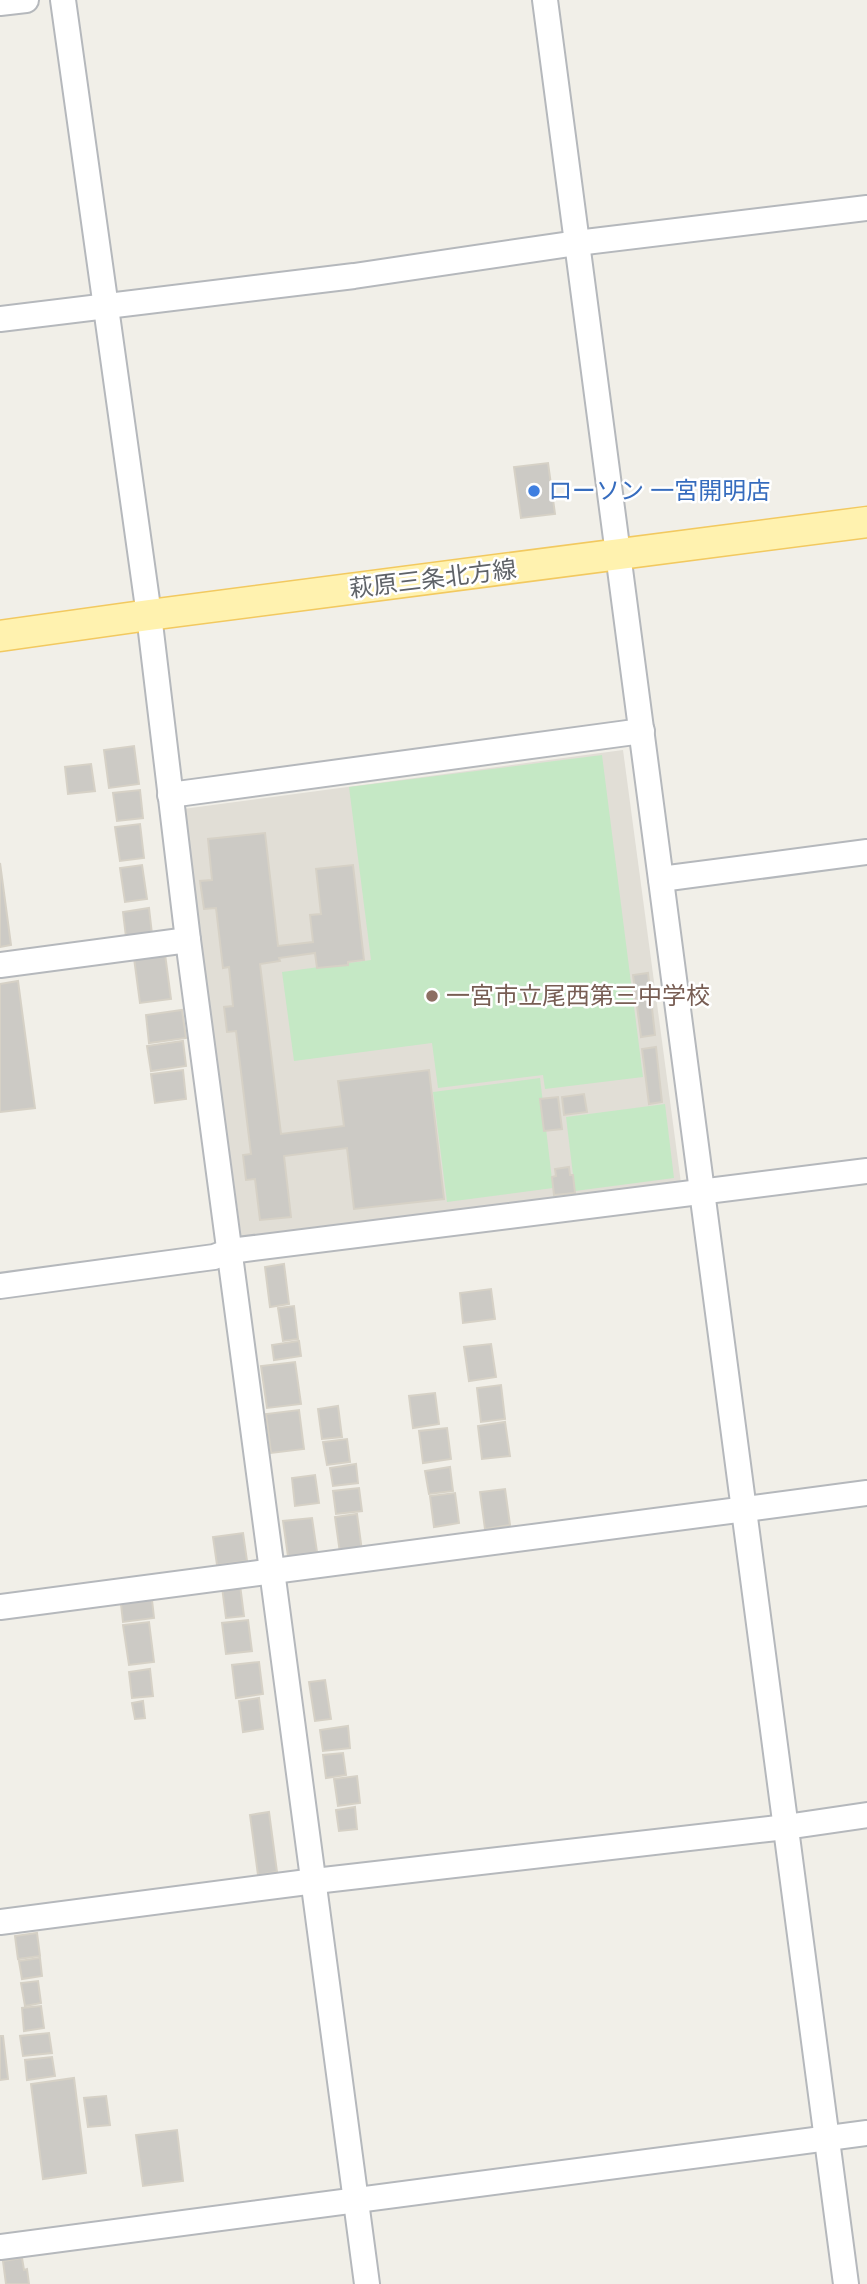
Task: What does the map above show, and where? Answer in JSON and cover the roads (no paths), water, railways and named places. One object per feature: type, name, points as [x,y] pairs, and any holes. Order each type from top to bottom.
[{"type":"main road","name":"萩原三条北方線","points":[[0,636],[867,522]]},
{"type":"street","points":[[0,4],[26,0]]},
{"type":"street","points":[[63,0],[149,615],[188,940],[367,2284]]},
{"type":"street","points":[[545,0],[846,2284]]},
{"type":"street","points":[[0,319],[106,304],[354,276],[577,243],[867,208]]},
{"type":"street","points":[[170,795],[642,730]]},
{"type":"street","points":[[661,879],[867,852]]},
{"type":"street","points":[[0,965],[188,940]]},
{"type":"street","points":[[0,1286],[214,1257],[230,1251],[867,1171]]},
{"type":"street","points":[[0,1607],[867,1493]]},
{"type":"street","points":[[0,1922],[315,1881],[786,1827],[867,1815]]},
{"type":"street","points":[[0,2247],[867,2133]]},
{"type":"place","name":"ローソン 一宮開明店","points":[[534,491]]},
{"type":"place","name":"一宮市立尾西第三中学校","points":[[432,996]]}]
